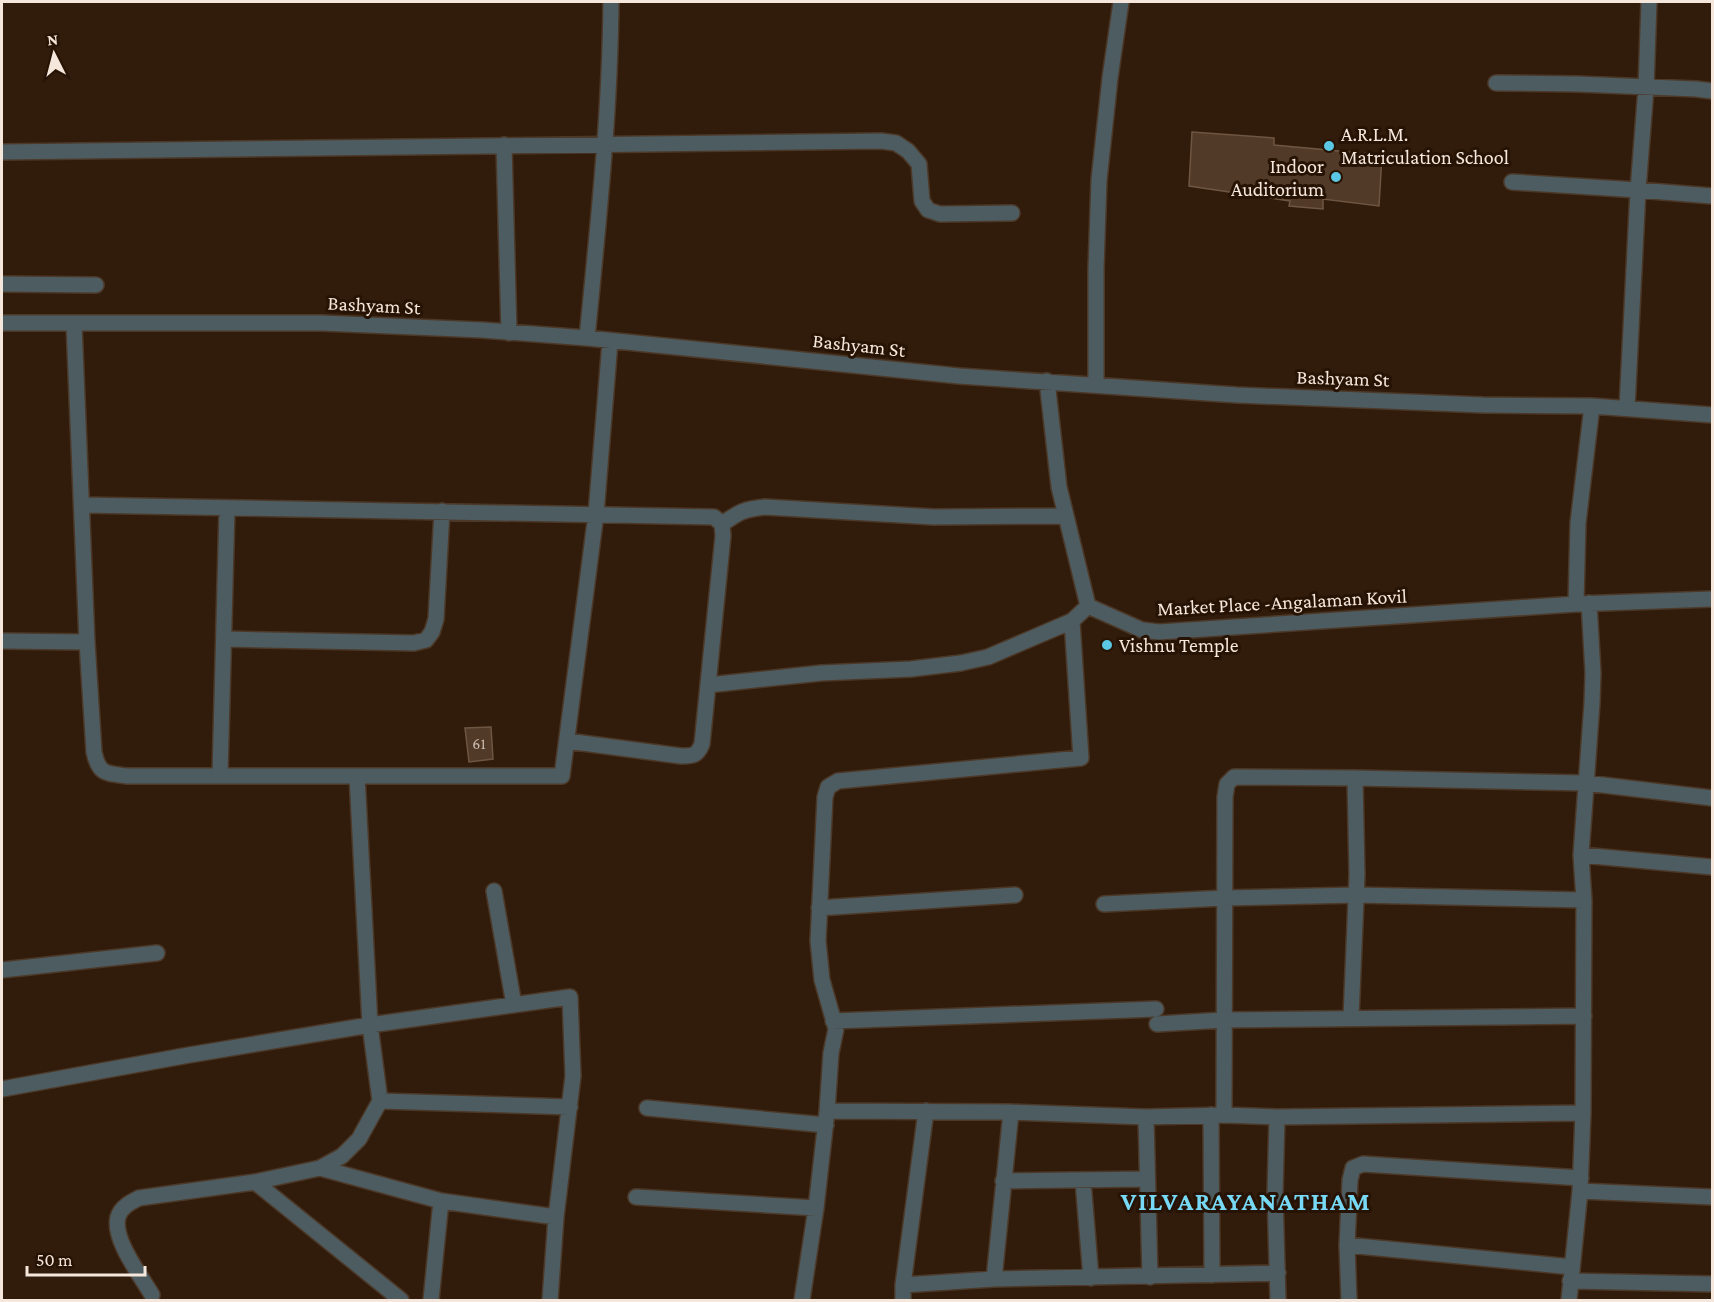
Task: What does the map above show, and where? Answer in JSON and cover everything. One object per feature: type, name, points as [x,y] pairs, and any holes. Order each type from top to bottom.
[{"type":"street","points":[[587,338],[606,144],[611,2]]},
{"type":"street","points":[[1096,385],[1096,269],[1100,180],[1110,78],[1121,2]]},
{"type":"street","points":[[1627,408],[1649,2]]},
{"type":"street","points":[[1496,83],[1561,83],[1713,91]]},
{"type":"street","points":[[2,152],[881,141],[896,143],[919,164],[922,201],[928,210],[940,214],[1011,213]]},
{"type":"street","points":[[504,145],[509,333]]},
{"type":"street","points":[[1512,182],[1713,196]]},
{"type":"street","points":[[2,284],[96,285]]},
{"type":"street","name":"Bashyam St","points":[[2,322],[322,323],[509,333],[587,338],[947,375],[1260,396],[1483,405],[1592,406],[1713,415]]},
{"type":"street","points":[[74,324],[87,642],[94,752],[97,765],[105,773],[127,776],[562,776],[596,514],[610,342]]},
{"type":"street","points":[[708,685],[821,673],[911,669],[961,663],[988,657],[1072,621],[1088,606],[1059,488],[1047,381]]},
{"type":"street","points":[[1569,1300],[1580,1184],[1583,1113],[1584,900],[1581,855],[1592,693],[1582,604],[1578,523],[1592,406]]},
{"type":"street","points":[[82,505],[714,517],[722,524],[723,536],[702,744],[699,752],[691,756],[567,741]]},
{"type":"street","points":[[722,524],[739,512],[765,507],[934,517],[1065,516]]},
{"type":"street","points":[[220,776],[227,508]]},
{"type":"street","points":[[224,639],[414,643],[426,640],[432,632],[436,619],[442,512]]},
{"type":"street","name":"Market Place -Angalaman Kovil","points":[[1088,606],[1142,630],[1159,632],[1582,604],[1713,599]]},
{"type":"street","points":[[802,1300],[816,1208],[827,1118],[831,1053],[836,1029],[822,980],[818,941],[825,796],[828,787],[837,782],[1082,758],[1072,621]]},
{"type":"street","points":[[2,641],[87,642]]},
{"type":"street","points":[[154,1299],[123,1247],[118,1231],[118,1216],[126,1205],[139,1198],[255,1182],[320,1168],[342,1156],[359,1139],[380,1101],[370,1025],[357,776]]},
{"type":"street","points":[[1212,1275],[1217,1115],[1224,1020],[1225,797],[1227,784],[1234,777],[1586,783],[1713,798]]},
{"type":"street","points":[[1351,1018],[1357,875],[1356,778]]},
{"type":"street","points":[[1581,855],[1713,867]]},
{"type":"street","points":[[494,891],[514,1005]]},
{"type":"street","points":[[819,908],[1015,895]]},
{"type":"street","points":[[1104,904],[1356,895],[1584,900]]},
{"type":"street","points":[[2,970],[157,953]]},
{"type":"street","points":[[2,1089],[370,1025],[570,997],[573,1076],[556,1217],[550,1300]]},
{"type":"street","points":[[832,1021],[1156,1016],[1224,1020],[1584,1016]]},
{"type":"street","points":[[380,1101],[570,1107]]},
{"type":"street","points":[[647,1108],[827,1118],[926,1111],[1146,1117],[1583,1113]]},
{"type":"street","points":[[903,1300],[903,1285],[926,1111]]},
{"type":"street","points":[[994,1280],[1011,1112]]},
{"type":"street","points":[[1146,1117],[1150,1277]]},
{"type":"street","points":[[1277,1117],[1275,1194],[1278,1300]]},
{"type":"street","points":[[1349,1300],[1347,1245],[1350,1180],[1353,1168],[1363,1164],[1713,1197]]},
{"type":"street","points":[[320,1168],[441,1201],[556,1217]]},
{"type":"street","points":[[1003,1180],[1147,1179]]},
{"type":"street","points":[[1083,1180],[1091,1278]]},
{"type":"street","points":[[255,1182],[401,1300]]},
{"type":"street","points":[[636,1197],[816,1208]]},
{"type":"street","points":[[431,1300],[441,1201]]},
{"type":"street","points":[[1347,1245],[1571,1274],[1713,1284]]},
{"type":"street","points":[[903,1285],[994,1280],[1278,1273]]},
{"type":"building","points":[[1192,132],[1274,138],[1274,145],[1382,155],[1379,206],[1323,199],[1323,209],[1289,206],[1290,201],[1189,186]]},
{"type":"building","points":[[491,727],[493,759],[469,762],[465,728]]},
{"type":"place","name":"A.R.L.M. Matriculation School","points":[[1329,146]]},
{"type":"place","name":"Indoor Auditorium","points":[[1336,177]]},
{"type":"place","name":"Vishnu Temple","points":[[1107,645]]},
{"type":"district","name":"VILVARAYANATHAM","points":[[1246,1201]]}]
